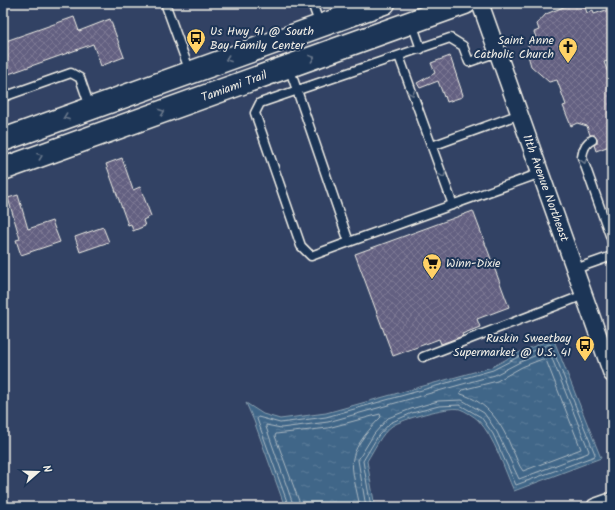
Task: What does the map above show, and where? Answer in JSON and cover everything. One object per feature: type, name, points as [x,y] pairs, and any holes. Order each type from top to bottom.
[{"type":"main road","points":[[3,140],[321,26],[375,4]]},
{"type":"main road","name":"Tamiami Trail","points":[[3,169],[412,22],[454,5]]},
{"type":"street","name":"11th Avenue Northeast","points":[[480,3],[612,374]]},
{"type":"street","points":[[596,507],[612,501]]},
{"type":"lane","points":[[165,3],[190,72]]},
{"type":"lane","points":[[312,3],[321,26]]},
{"type":"lane","points":[[412,22],[421,48]]},
{"type":"lane","points":[[498,52],[469,62],[463,46],[450,38],[260,103],[255,113],[301,246],[311,256],[541,173]]},
{"type":"lane","points":[[399,56],[453,205]]},
{"type":"lane","points":[[288,66],[349,242]]},
{"type":"lane","points":[[3,97],[71,73],[80,78],[90,108]]},
{"type":"lane","points":[[432,146],[520,114]]},
{"type":"lane","points":[[592,140],[589,141],[583,150],[582,157],[612,241]]},
{"type":"lane","points":[[575,269],[612,256]]},
{"type":"lane","points":[[423,357],[584,295]]},
{"type":"water","points":[[553,338],[601,458],[514,491],[499,454],[484,427],[474,417],[460,409],[445,409],[398,423],[388,429],[381,438],[367,461],[375,507],[285,507],[246,403],[263,414],[280,419],[326,413],[492,367],[516,354]]},
{"type":"building","name":"Saint Anne Catholic Church","points":[[571,4],[585,7],[587,13],[593,10],[594,14],[612,8],[612,60],[604,62],[612,83],[612,145],[596,151],[594,145],[597,143],[597,138],[595,135],[590,135],[587,126],[577,123],[571,126],[563,106],[566,105],[557,80],[549,82],[531,66],[527,52],[529,40],[536,37],[534,32],[539,30],[537,24],[546,14]]},
{"type":"building","points":[[74,17],[79,31],[110,19],[124,57],[101,66],[93,44],[3,76],[3,42]]},
{"type":"building","points":[[450,56],[463,95],[462,97],[447,102],[438,81],[420,88],[417,83],[435,73],[431,63]]},
{"type":"building","points":[[122,158],[133,190],[140,187],[151,216],[143,220],[145,226],[133,231],[131,224],[128,225],[106,164]]},
{"type":"building","points":[[18,195],[28,229],[52,221],[60,242],[21,255],[16,240],[20,239],[8,198]]},
{"type":"building","name":"Winn-Dixie","points":[[473,211],[509,307],[477,319],[480,327],[462,334],[463,336],[441,344],[439,339],[393,356],[355,254]]},
{"type":"building","points":[[103,227],[109,242],[80,252],[75,237]]},
{"type":"place","name":"Us Hwy 41 @ South Bay Family Center","points":[[196,55]]},
{"type":"place","name":"Saint Anne Catholic Church","points":[[568,64]]},
{"type":"place","name":"Winn-Dixie","points":[[432,280]]},
{"type":"place","name":"Ruskin Sweetbay Supermarket @ U.S. 41","points":[[585,362]]}]
